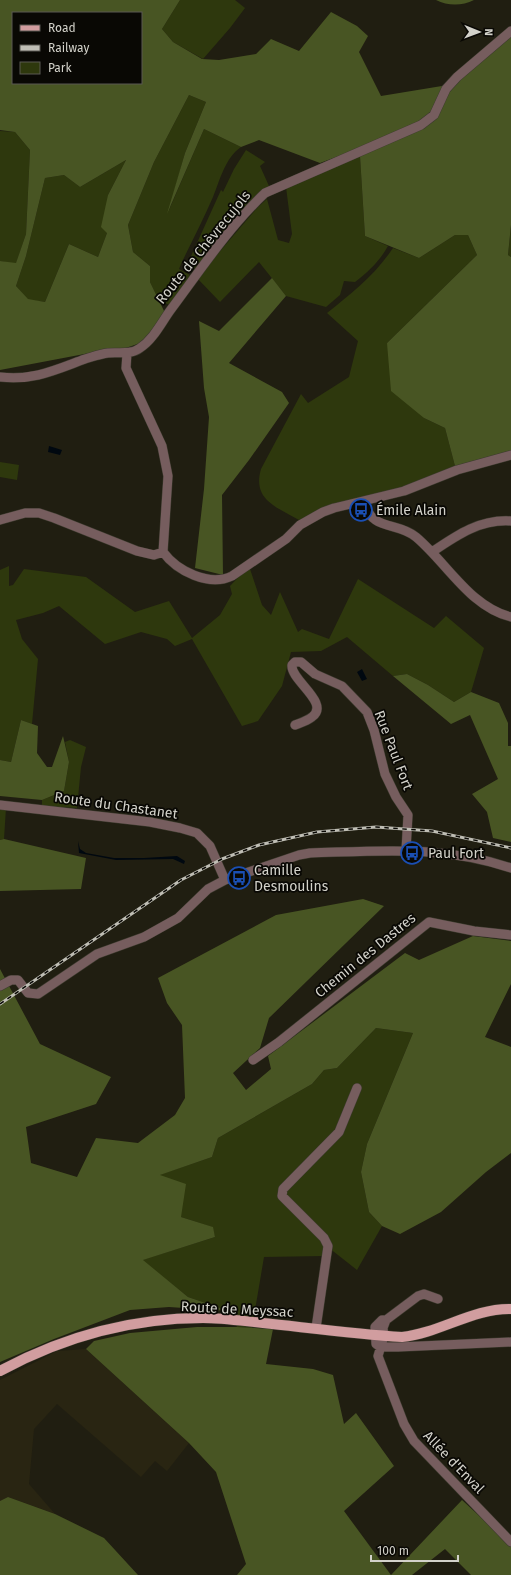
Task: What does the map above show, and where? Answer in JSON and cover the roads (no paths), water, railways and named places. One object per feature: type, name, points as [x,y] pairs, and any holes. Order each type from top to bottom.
[{"type":"main road","name":"Route de Meyssac","points":[[0,1371],[38,1352],[93,1332],[130,1324],[170,1319],[204,1318],[402,1337],[423,1334],[476,1314],[511,1309]]},
{"type":"street","name":"Route de Chèvrecujols","points":[[0,377],[32,377],[95,356],[127,353],[139,349],[150,341],[161,323],[204,264],[252,206],[265,193],[421,124],[434,115],[446,89],[457,77],[511,31]]},
{"type":"street","points":[[127,353],[126,368],[162,446],[168,476],[163,552],[168,558],[189,573],[210,580],[222,581],[232,576],[286,539],[300,525],[323,512],[404,491],[457,470],[511,455]]},
{"type":"street","points":[[364,502],[367,513],[372,519],[414,535],[475,598],[502,615],[511,617]]},
{"type":"street","points":[[0,520],[26,513],[39,514],[54,518],[137,551],[154,555],[163,552]]},
{"type":"street","points":[[432,552],[463,532],[484,523],[499,520],[511,521]]},
{"type":"street","name":"Rue Paul Fort","points":[[295,725],[311,718],[315,714],[316,707],[308,690],[296,678],[291,670],[292,665],[295,662],[301,662],[315,674],[342,686],[367,712],[374,730],[385,774],[396,797],[408,815],[406,850]]},
{"type":"street","name":"Route du Chastanet","points":[[0,805],[150,822],[192,831],[197,833],[210,846],[225,880]]},
{"type":"street","points":[[0,986],[11,980],[18,980],[28,993],[38,994],[97,954],[144,937],[178,918],[208,889],[225,880],[310,853],[406,850],[443,852],[485,860],[511,868]]},
{"type":"street","name":"Chemin des Dastres","points":[[253,1060],[279,1042],[429,922],[474,931],[511,935]]},
{"type":"street","points":[[316,1328],[328,1246],[324,1238],[282,1196],[283,1189],[339,1132],[357,1088]]},
{"type":"street","points":[[438,1299],[424,1294],[418,1296],[386,1320],[380,1335],[380,1347],[511,1342]]},
{"type":"street","name":"Allée d'Enval","points":[[380,1347],[378,1356],[404,1424],[414,1441],[511,1542]]},
{"type":"railway","points":[[0,1004],[181,880],[222,859],[259,845],[317,832],[376,827],[432,831],[511,848]]},
{"type":"place","name":"Émile Alain","points":[[361,510]]},
{"type":"place","name":"Paul Fort","points":[[412,853]]},
{"type":"place","name":"Camille Desmoulins","points":[[239,878]]}]
